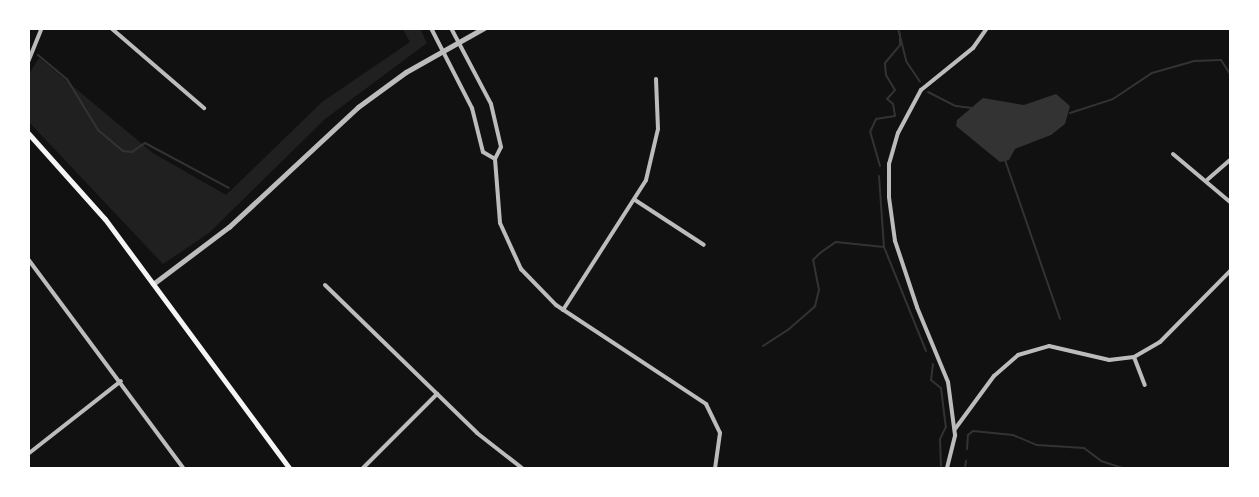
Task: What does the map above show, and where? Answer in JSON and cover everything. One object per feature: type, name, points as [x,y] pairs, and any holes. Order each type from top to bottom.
[{"type":"main road","points":[[28,133],[74,180],[289,468]]},
{"type":"street","points":[[28,63],[42,28]]},
{"type":"street","points":[[111,28],[204,108]]},
{"type":"street","points":[[431,28],[472,108],[483,152],[495,159]]},
{"type":"street","points":[[452,28],[491,104],[501,147],[495,159],[497,209],[506,240],[531,283],[563,310],[706,404],[720,433],[715,468]]},
{"type":"street","points":[[153,284],[229,227],[342,119],[443,50],[484,28]]},
{"type":"street","points":[[947,468],[953,453],[954,429],[946,375],[919,314],[895,241],[889,197],[889,164],[898,133],[921,90],[973,48],[987,28]]},
{"type":"street","points":[[563,310],[635,200],[655,148],[656,79]]},
{"type":"street","points":[[1173,154],[1207,180],[1230,202]]},
{"type":"street","points":[[1207,180],[1230,160]]},
{"type":"street","points":[[635,200],[704,244]]},
{"type":"street","points":[[28,259],[121,381],[183,468]]},
{"type":"street","points":[[954,429],[994,376],[1027,350],[1063,346],[1109,360],[1134,357],[1160,342],[1230,271]]},
{"type":"street","points":[[325,285],[477,433],[522,468]]},
{"type":"street","points":[[1134,357],[1145,385]]},
{"type":"street","points":[[28,454],[121,381]]},
{"type":"street","points":[[363,468],[437,394]]},
{"type":"shaded area","points":[[403,29],[420,29],[427,43],[325,119],[209,233],[163,264],[29,122],[29,74],[39,58],[153,153],[226,195],[322,102],[410,42]]},
{"type":"shaded area","points":[[1056,94],[1070,106],[1065,124],[1051,135],[1015,149],[1009,160],[1000,162],[956,126],[957,120],[983,98],[1024,105]]},
{"type":"waterway","points":[[898,28],[906,61],[920,82]]},
{"type":"waterway","points":[[880,166],[870,132],[876,119],[895,116],[893,104],[887,99],[895,90],[886,75],[885,63],[900,45],[900,34]]},
{"type":"waterway","points":[[38,55],[67,79],[98,130],[123,151],[132,152],[145,143],[229,188]]},
{"type":"waterway","points":[[1070,113],[1113,99],[1152,73],[1194,61],[1221,60],[1230,74]]},
{"type":"waterway","points":[[928,92],[956,106],[972,108]]},
{"type":"waterway","points":[[1005,160],[1060,319]]},
{"type":"waterway","points":[[879,176],[884,247],[926,351]]},
{"type":"waterway","points":[[763,346],[789,329],[815,306],[819,290],[813,260],[820,253],[836,242],[884,247]]},
{"type":"waterway","points":[[933,364],[931,380],[941,388],[946,427],[940,439],[941,468]]},
{"type":"waterway","points":[[967,449],[968,435],[973,431],[1013,435],[1037,445],[1084,448],[1101,461],[1123,468]]},
{"type":"waterway","points":[[965,468],[966,461]]}]
